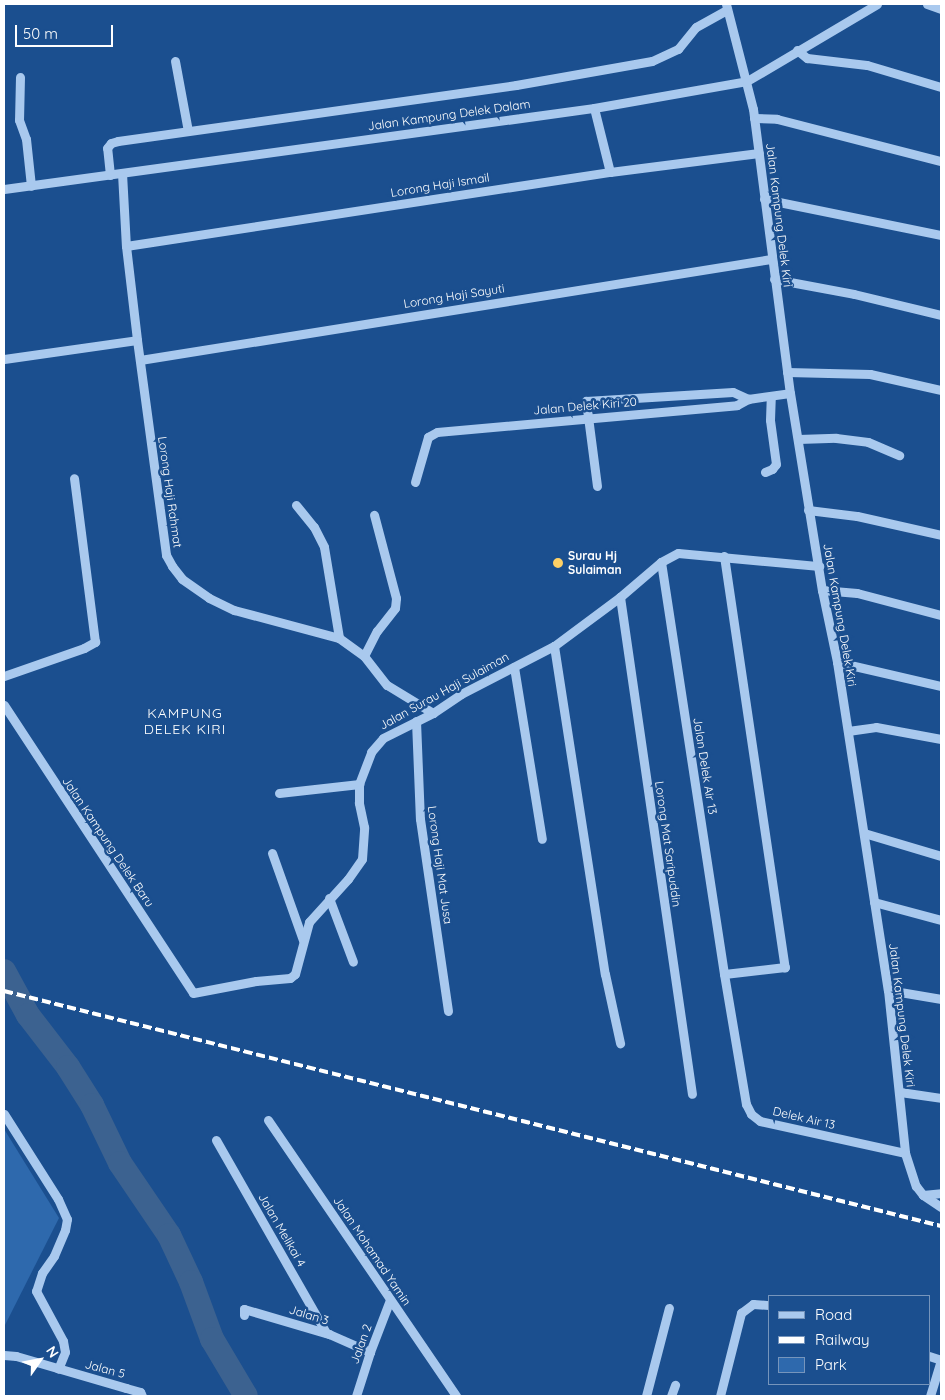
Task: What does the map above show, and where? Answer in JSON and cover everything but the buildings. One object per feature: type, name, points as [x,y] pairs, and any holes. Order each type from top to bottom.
[{"type":"street","name":"Jalan Kampung Delek Dalam","points":[[4,189],[109,172],[122,173],[594,108],[747,81],[877,4]]},
{"type":"street","points":[[927,4],[941,9]]},
{"type":"street","points":[[109,172],[107,148],[111,143],[188,130],[516,84],[652,61],[678,49],[696,28],[727,7]]},
{"type":"street","name":"Jalan Kampung Delek Kiri","points":[[727,7],[747,81],[754,118],[790,393],[808,510],[837,662],[888,990],[905,1153],[916,1186],[923,1195]]},
{"type":"street","points":[[797,50],[807,58],[867,65],[941,87]]},
{"type":"street","points":[[174,61],[188,130]]},
{"type":"street","points":[[20,77],[19,120],[26,140],[31,186]]},
{"type":"street","points":[[594,108],[610,172]]},
{"type":"street","points":[[754,118],[777,119],[941,161]]},
{"type":"street","name":"Lorong Haji Ismail","points":[[126,246],[610,172],[759,153]]},
{"type":"street","name":"Lorong Haji Rahmat","points":[[122,173],[126,246],[137,340],[166,555],[172,566],[182,579],[209,598],[234,610],[339,638],[364,656],[387,685],[433,713]]},
{"type":"street","points":[[764,199],[941,236]]},
{"type":"street","name":"Lorong Haji Sayuti","points":[[140,360],[771,259]]},
{"type":"street","points":[[774,279],[854,294],[941,315]]},
{"type":"street","points":[[4,359],[137,340]]},
{"type":"street","points":[[787,372],[870,374],[941,390]]},
{"type":"street","name":"Jalan Delek Kiri 20","points":[[589,418],[586,401],[733,392],[748,399]]},
{"type":"street","name":"Jalan Delek Kiri 20","points":[[415,482],[428,437],[437,432],[737,405],[748,399],[790,393]]},
{"type":"street","points":[[766,472],[776,464],[770,420],[771,397]]},
{"type":"street","points":[[589,418],[597,486]]},
{"type":"street","points":[[798,439],[836,438],[868,442],[899,455]]},
{"type":"street","points":[[4,676],[84,648],[95,642],[74,478]]},
{"type":"street","points":[[296,505],[314,527],[324,547],[339,638]]},
{"type":"street","points":[[808,510],[857,516],[941,535]]},
{"type":"street","points":[[364,656],[377,631],[395,608],[396,598],[374,515]]},
{"type":"street","name":"Jalan Surau Haji Sulaiman","points":[[193,993],[256,981],[290,978],[295,974],[309,922],[348,879],[362,859],[364,827],[359,803],[359,784],[371,752],[383,738],[433,713],[461,694],[554,646],[620,597],[661,562],[678,553],[819,566]]},
{"type":"street","points":[[724,556],[785,967],[724,974]]},
{"type":"street","name":"Jalan Delek Air 13","points":[[661,562],[724,974]]},
{"type":"street","points":[[822,590],[857,593],[941,615]]},
{"type":"street","name":"Lorong Mat Saripuddin","points":[[620,597],[692,1094]]},
{"type":"street","points":[[554,646],[605,974],[620,1043]]},
{"type":"street","points":[[837,662],[941,686]]},
{"type":"street","points":[[514,667],[542,839]]},
{"type":"street","name":"Jalan Kampung Delek Baru","points":[[4,705],[193,993]]},
{"type":"street","name":"Lorong Haji Mat Jusa","points":[[416,721],[420,819],[448,1011]]},
{"type":"street","points":[[848,731],[876,727],[941,740]]},
{"type":"street","points":[[279,793],[359,784]]},
{"type":"street","points":[[864,833],[941,856]]},
{"type":"street","points":[[272,853],[303,941]]},
{"type":"street","points":[[330,898],[353,962]]},
{"type":"street","points":[[874,902],[941,920]]},
{"type":"street","name":"Delek Air 13","points":[[724,974],[746,1104],[751,1114],[760,1121],[905,1153]]},
{"type":"street","points":[[888,990],[941,999]]},
{"type":"street","points":[[900,1092],[941,1098]]},
{"type":"street","points":[[4,1114],[58,1200],[67,1219],[66,1230],[54,1256],[42,1273],[36,1291],[63,1340],[65,1352],[58,1369]]},
{"type":"street","name":"Jalan Mohamad Yamin","points":[[268,1120],[456,1396]]},
{"type":"street","name":"Jalan Melikai 4","points":[[216,1140],[326,1333]]},
{"type":"street","points":[[923,1195],[941,1193]]},
{"type":"street","points":[[923,1195],[941,1207]]},
{"type":"street","name":"Jalan 2","points":[[356,1396],[390,1300]]},
{"type":"street","points":[[720,1396],[741,1313],[753,1304],[768,1305]]},
{"type":"street","points":[[646,1396],[669,1308]]},
{"type":"street","name":"Jalan 3","points":[[244,1315],[244,1309],[326,1333],[370,1352]]},
{"type":"street","name":"Jalan 5","points":[[4,1356],[16,1356],[140,1392],[142,1396]]},
{"type":"street","points":[[930,1396],[941,1360]]},
{"type":"street","points":[[671,1396],[675,1385]]},
{"type":"green space","points":[[4,1129],[59,1218],[4,1327]]},
{"type":"waterway","points":[[4,971],[28,1015],[68,1067],[92,1105],[120,1163],[169,1235],[191,1282],[212,1339],[246,1396]]},
{"type":"railway","points":[[4,991],[941,1226]]},
{"type":"place","name":"Surau Hj Sulaiman","points":[[558,563]]},
{"type":"district","name":"KAMPUNG DELEK KIRI","points":[[185,722]]}]
